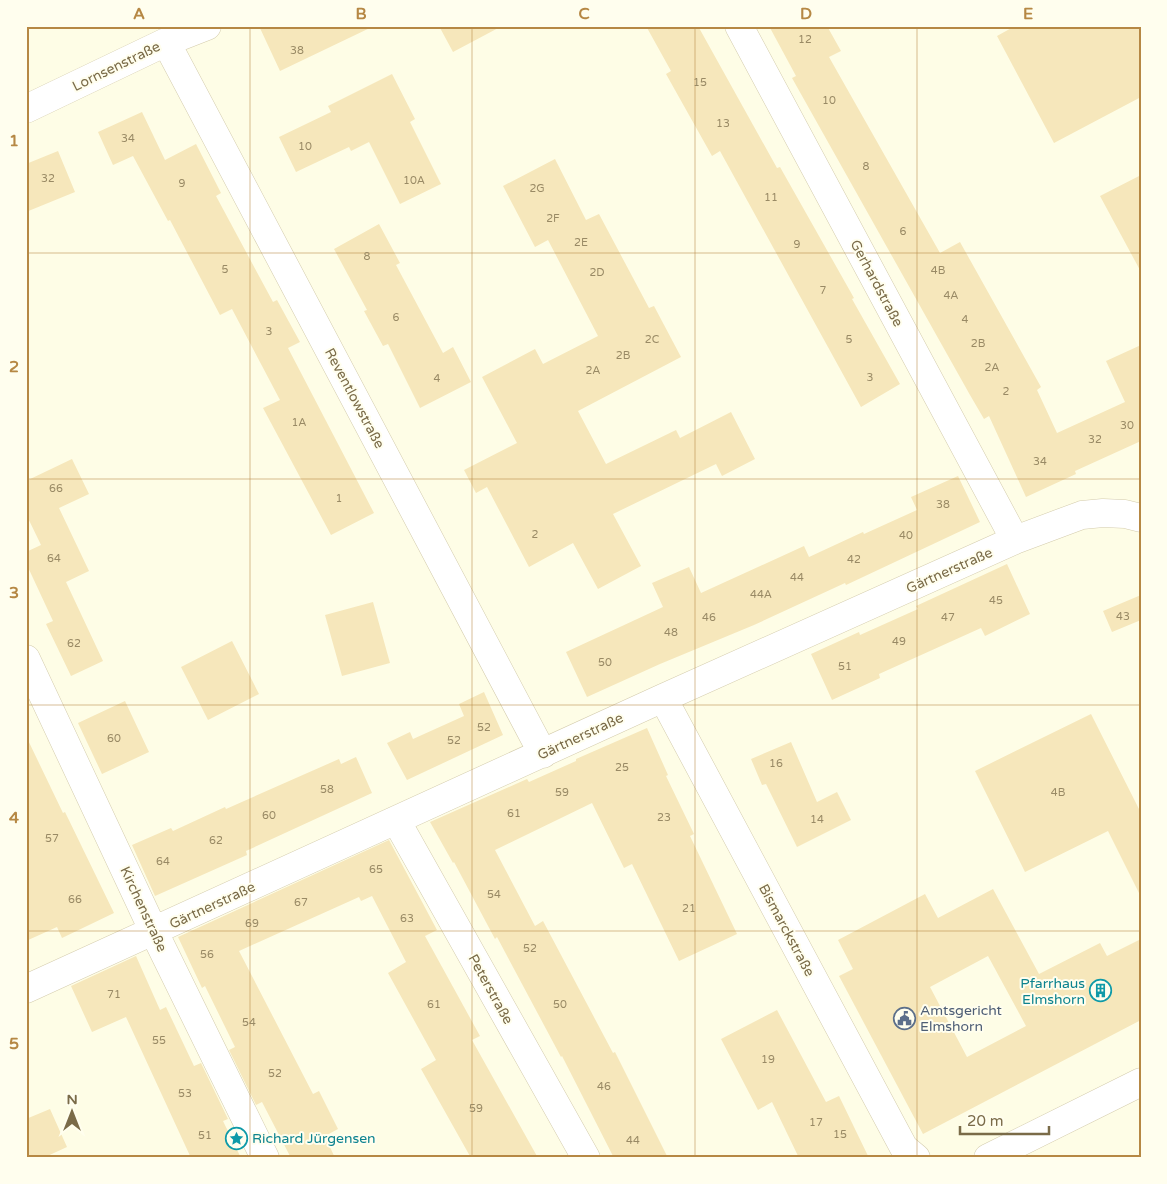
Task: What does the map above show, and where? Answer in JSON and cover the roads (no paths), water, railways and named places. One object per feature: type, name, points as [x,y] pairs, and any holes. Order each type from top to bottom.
[{"type":"street","name":"Lornsenstraße","points":[[26,109],[166,42],[207,26]]},
{"type":"street","name":"Gerhardstraße","points":[[739,26],[1015,540]]},
{"type":"street","name":"Reventlowstraße","points":[[166,42],[543,754]]},
{"type":"street","name":"Gärtnerstraße","points":[[26,989],[663,698],[1015,540],[1082,515],[1103,513],[1125,514],[1141,518]]},
{"type":"street","name":"Kirchenstraße","points":[[26,659],[154,932],[265,1158]]},
{"type":"street","name":"Bismarckstraße","points":[[663,698],[904,1148],[916,1158]]},
{"type":"street","name":"Peterstraße","points":[[396,820],[586,1158]]},
{"type":"street","points":[[988,1158],[1141,1082]]},
{"type":"place","name":"Pfarrhaus Elmshorn","points":[[1101,991]]},
{"type":"place","name":"Amtsgericht Elmshorn","points":[[904,1018]]},
{"type":"place","name":"Richard Jürgensen","points":[[236,1138]]}]
